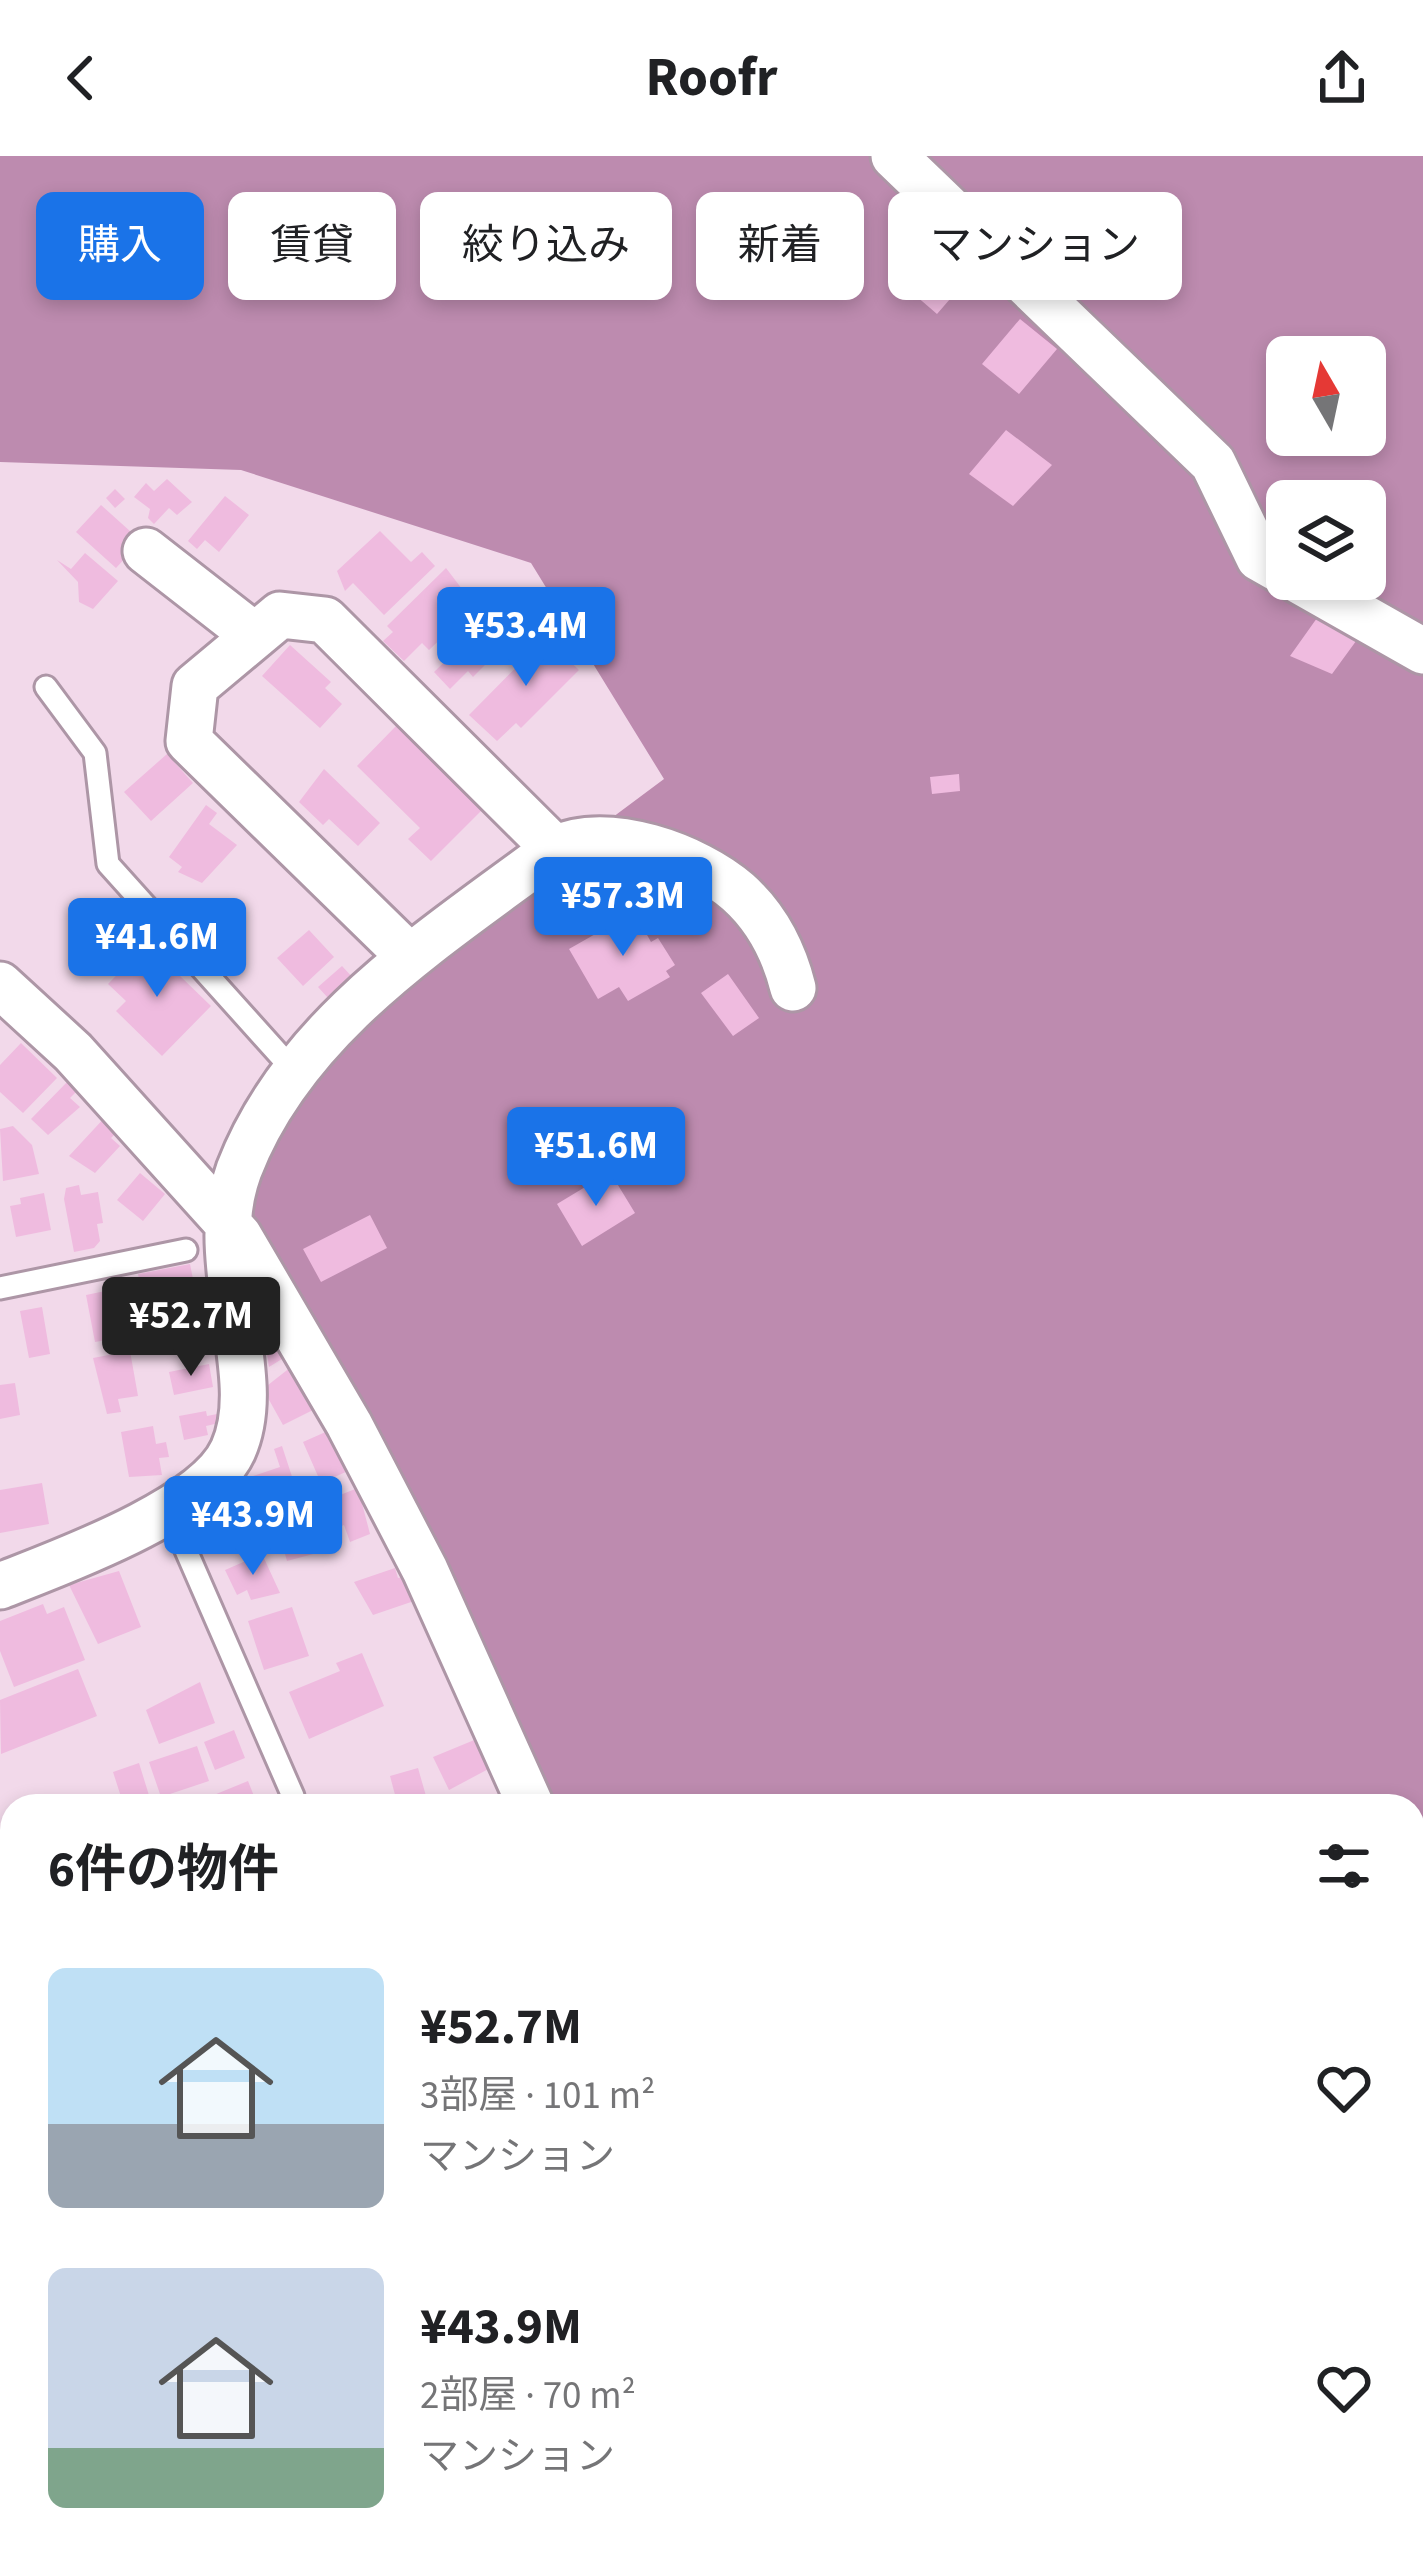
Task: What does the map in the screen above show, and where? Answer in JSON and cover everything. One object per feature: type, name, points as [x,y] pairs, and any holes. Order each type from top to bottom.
[{"type":"street","points":[[894,156],[1213,463],[1258,558],[1266,562]]},
{"type":"street","points":[[146,551],[255,637]]},
{"type":"street","points":[[1333,600],[1423,651]]},
{"type":"street","points":[[410,957],[189,741],[195,686],[280,615],[325,620],[555,849]]},
{"type":"street","points":[[0,1586],[168,1509],[225,1464],[242,1415],[243,1380],[225,1220],[259,1124],[294,1071],[342,1018],[410,957],[567,842],[615,842],[654,850],[707,871],[740,894],[778,943],[793,988]]},
{"type":"street","points":[[0,986],[20,1027],[225,1220],[285,1312],[415,1549],[467,1654],[526,1794]]},
{"type":"lane","points":[[46,687],[95,753],[109,864],[294,1071]]},
{"type":"lane","points":[[0,1288],[186,1250]]},
{"type":"lane","points":[[168,1509],[291,1794]]},
{"type":"shaded area","points":[[0,156],[1423,156],[1423,1794],[514,1794],[247,1245],[247,1155],[330,1039],[479,917],[664,779],[531,563],[241,470],[0,462]]},
{"type":"building","points":[[921,300],[949,300],[937,314]]},
{"type":"building","points":[[1020,319],[1057,349],[1019,394],[982,364]]},
{"type":"building","points":[[1006,430],[1052,465],[1013,506],[969,474]]},
{"type":"building","points":[[167,479],[192,502],[177,515],[169,508],[154,524],[148,518],[150,509],[134,497],[146,483],[154,491]]},
{"type":"building","points":[[115,489],[125,499],[115,508],[106,498]]},
{"type":"building","points":[[225,496],[249,515],[219,552],[205,540],[197,549],[188,541]]},
{"type":"building","points":[[101,505],[141,541],[116,568],[76,532]]},
{"type":"building","points":[[380,531],[411,562],[422,552],[435,566],[384,615],[353,583],[345,591],[337,571]]},
{"type":"building","points":[[85,553],[118,581],[93,609],[79,602],[78,582],[57,560],[71,569]]},
{"type":"building","points":[[446,568],[475,606],[429,650],[422,643],[404,661],[383,641],[393,632],[387,626]]},
{"type":"building","points":[[1322,611],[1359,637],[1332,674],[1290,656]]},
{"type":"building","points":[[494,614],[515,635],[473,677],[468,671],[450,689],[434,672]]},
{"type":"building","points":[[555,628],[563,637],[554,646],[579,670],[521,728],[516,723],[497,741],[469,715]]},
{"type":"building","points":[[290,645],[331,682],[325,688],[342,704],[320,728],[262,676]]},
{"type":"building","points":[[397,725],[483,809],[431,861],[408,839],[420,828],[357,766]]},
{"type":"building","points":[[167,754],[193,783],[151,821],[124,792]]},
{"type":"building","points":[[324,769],[380,823],[358,846],[329,819],[323,825],[299,802]]},
{"type":"building","points":[[959,774],[960,791],[932,794],[930,777]]},
{"type":"building","points":[[206,805],[217,813],[209,824],[237,845],[202,883],[178,872],[182,867],[169,857]]},
{"type":"building","points":[[634,912],[651,942],[658,938],[675,965],[666,971],[670,977],[628,1001],[619,987],[598,999],[569,949]]},
{"type":"building","points":[[309,930],[334,957],[303,986],[277,958]]},
{"type":"building","points":[[147,944],[211,1006],[162,1056],[116,1011],[126,1001],[108,984]]},
{"type":"building","points":[[342,966],[354,979],[329,999],[318,987]]},
{"type":"building","points":[[728,974],[759,1018],[733,1036],[701,993]]},
{"type":"building","points":[[21,1043],[57,1078],[23,1113],[0,1092],[0,1065]]},
{"type":"building","points":[[68,1081],[78,1090],[70,1098],[80,1107],[48,1135],[31,1119]]},
{"type":"building","points":[[107,1115],[121,1128],[111,1138],[120,1146],[95,1173],[69,1156]]},
{"type":"building","points":[[13,1126],[32,1145],[39,1174],[3,1181],[0,1129]]},
{"type":"building","points":[[610,1172],[635,1213],[582,1246],[557,1204]]},
{"type":"building","points":[[140,1173],[165,1194],[143,1221],[117,1200]]},
{"type":"building","points":[[79,1185],[81,1195],[98,1192],[103,1223],[97,1224],[100,1241],[94,1248],[74,1252],[64,1199],[66,1188]]},
{"type":"building","points":[[44,1193],[51,1230],[16,1237],[10,1206],[21,1204],[20,1198]]},
{"type":"building","points":[[370,1215],[387,1248],[321,1282],[303,1249]]},
{"type":"building","points":[[190,1264],[193,1279],[174,1283],[177,1299],[144,1306],[138,1274]]},
{"type":"building","points":[[115,1289],[124,1337],[95,1342],[86,1295]]},
{"type":"building","points":[[42,1307],[50,1354],[29,1358],[20,1311]]},
{"type":"building","points":[[206,1316],[210,1343],[165,1350],[161,1323]]},
{"type":"building","points":[[270,1320],[290,1354],[269,1367],[262,1321]]},
{"type":"building","points":[[130,1351],[138,1396],[118,1399],[121,1412],[107,1414],[93,1358]]},
{"type":"building","points":[[296,1363],[319,1407],[283,1425],[263,1389]]},
{"type":"building","points":[[209,1364],[213,1387],[174,1395],[169,1372]]},
{"type":"building","points":[[15,1383],[20,1415],[0,1419],[0,1385]]},
{"type":"building","points":[[206,1411],[207,1416],[217,1414],[219,1423],[206,1426],[208,1435],[184,1440],[179,1416]]},
{"type":"building","points":[[153,1426],[156,1444],[166,1442],[169,1457],[159,1458],[162,1475],[129,1477],[121,1432]]},
{"type":"building","points":[[330,1430],[348,1471],[321,1483],[303,1442]]},
{"type":"building","points":[[282,1446],[298,1495],[264,1507],[253,1476],[280,1467],[274,1449]]},
{"type":"building","points":[[42,1483],[49,1524],[0,1533],[0,1490]]},
{"type":"building","points":[[358,1488],[370,1534],[350,1542],[344,1525],[337,1528],[327,1500]]},
{"type":"building","points":[[238,1500],[250,1526],[218,1540],[207,1514]]},
{"type":"building","points":[[305,1514],[317,1553],[287,1561],[276,1523]]},
{"type":"building","points":[[262,1554],[280,1593],[251,1600],[247,1590],[237,1595],[225,1570]]},
{"type":"building","points":[[395,1568],[398,1578],[406,1576],[414,1601],[373,1615],[354,1582]]},
{"type":"building","points":[[119,1571],[141,1627],[98,1644],[69,1585]]},
{"type":"building","points":[[43,1604],[47,1614],[64,1607],[85,1660],[14,1687],[0,1651],[0,1621]]},
{"type":"building","points":[[292,1607],[309,1656],[264,1670],[248,1621]]},
{"type":"building","points":[[362,1653],[384,1706],[309,1739],[289,1692],[340,1671],[336,1663]]},
{"type":"building","points":[[78,1669],[97,1716],[1,1754],[0,1700]]},
{"type":"building","points":[[200,1682],[215,1723],[159,1744],[146,1710]]},
{"type":"building","points":[[234,1730],[245,1758],[215,1770],[204,1742]]},
{"type":"building","points":[[484,1736],[494,1766],[449,1790],[433,1757]]},
{"type":"building","points":[[197,1746],[209,1781],[160,1794],[149,1762]]},
{"type":"building","points":[[139,1763],[149,1794],[120,1794],[113,1772]]},
{"type":"building","points":[[418,1768],[425,1794],[395,1794],[390,1776]]},
{"type":"building","points":[[248,1781],[253,1794],[216,1794]]}]
